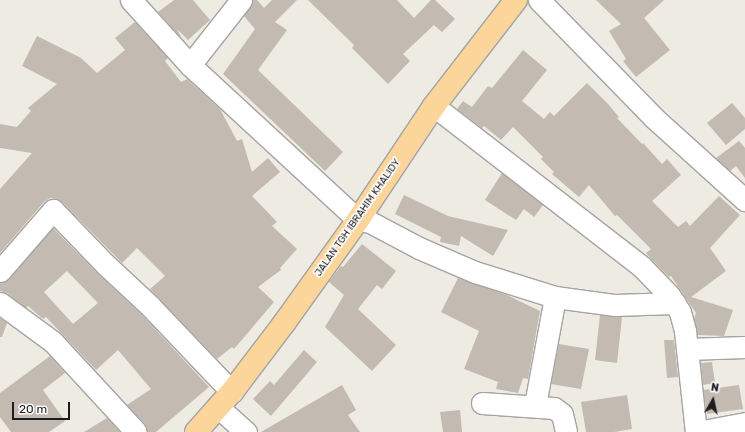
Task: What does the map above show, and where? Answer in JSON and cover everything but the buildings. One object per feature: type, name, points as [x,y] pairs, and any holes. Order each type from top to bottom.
[{"type":"main road","name":"JALAN TGH IBRAHIM KHALIDY","points":[[196,432],[225,400],[285,322],[358,220],[434,106],[516,0]]},
{"type":"street","points":[[131,0],[190,65],[358,220],[370,222],[419,248],[475,272],[555,297],[615,305],[675,303]]},
{"type":"street","points":[[190,65],[241,0]]},
{"type":"street","points":[[539,0],[653,117],[745,200]]},
{"type":"street","points":[[434,106],[642,267],[675,303],[680,312],[687,349],[697,432],[745,423]]},
{"type":"street","points":[[0,271],[53,210],[105,264],[150,306],[225,400],[246,432]]},
{"type":"street","points":[[535,405],[555,297]]},
{"type":"street","points":[[0,302],[52,342],[136,432]]},
{"type":"street","points":[[687,349],[745,347]]},
{"type":"street","points":[[482,403],[535,405],[558,410],[564,418],[566,432]]}]
